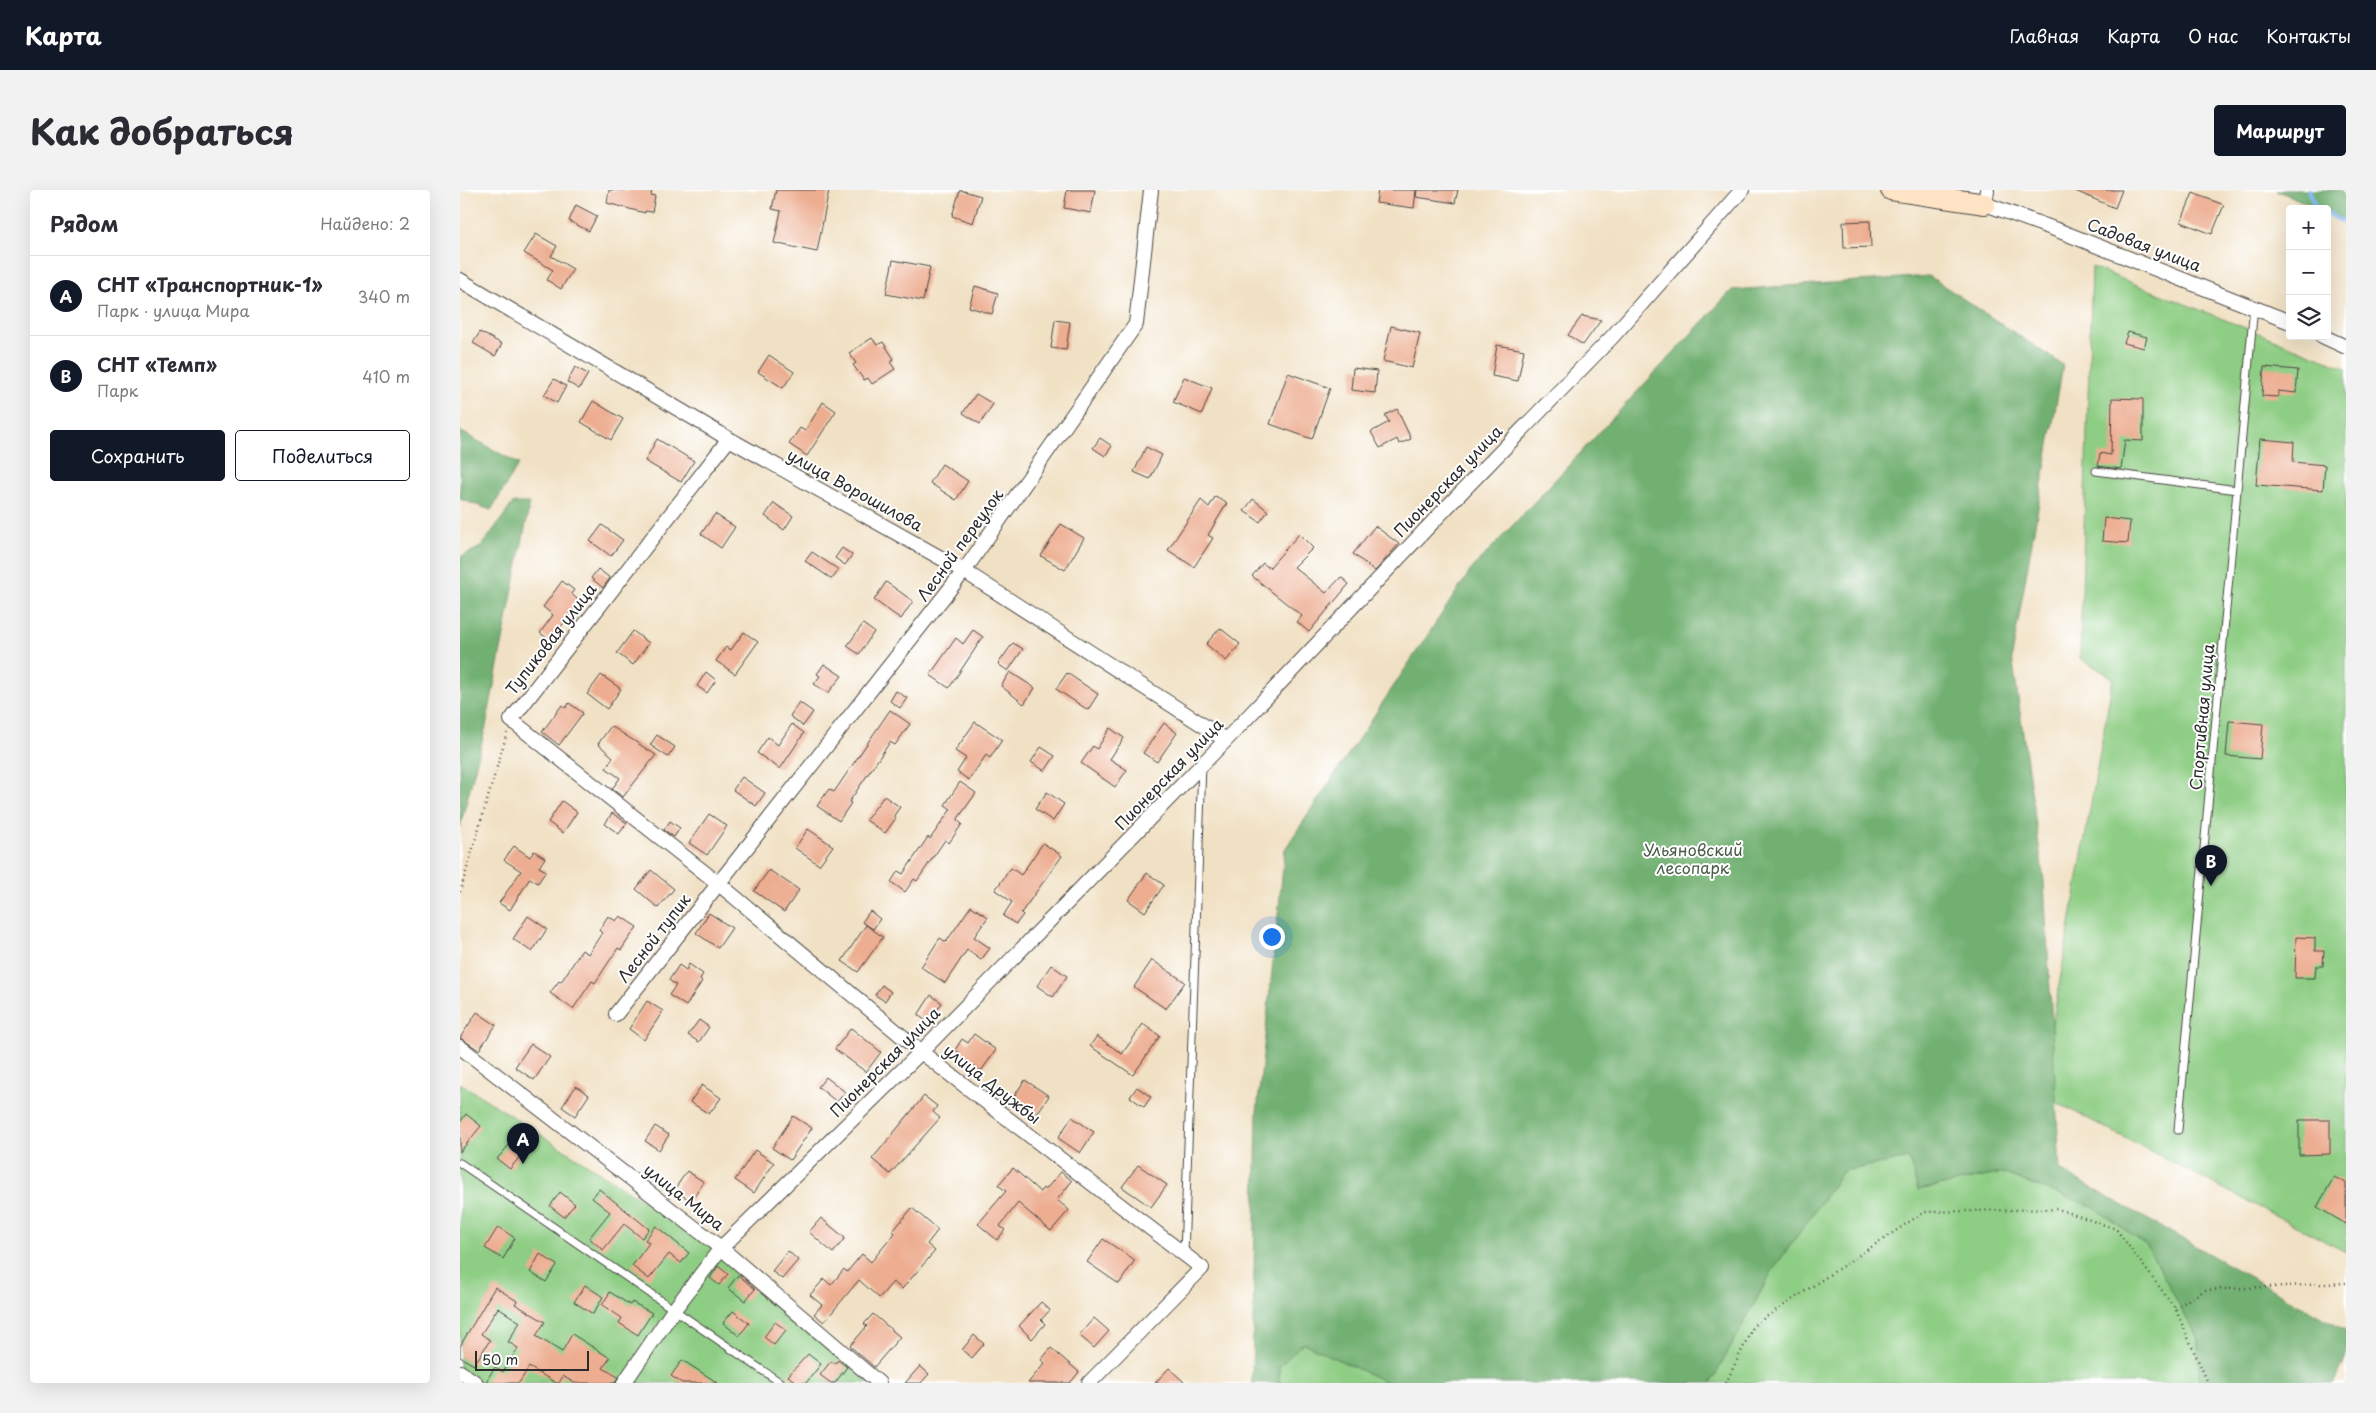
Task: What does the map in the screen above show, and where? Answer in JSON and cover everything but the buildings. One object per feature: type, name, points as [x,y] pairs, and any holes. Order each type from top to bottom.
[{"type":"street","name":"Лесной переулок","points":[[718,884],[964,572],[1136,324],[1151,190]]},
{"type":"street","name":"Пионерская улица","points":[[624,1383],[673,1311],[721,1248],[921,1052],[1226,740],[1448,506],[1613,336],[1742,190]]},
{"type":"street","points":[[1890,190],[1986,197]]},
{"type":"street","name":"Садовая улица","points":[[1986,197],[2286,320]]},
{"type":"street","name":"улица Ворошилова","points":[[460,280],[729,439],[964,572],[1226,740]]},
{"type":"street","points":[[2331,340],[2346,347]]},
{"type":"street","name":"Тупиковая улица","points":[[510,720],[729,439]]},
{"type":"street","name":"улица Дружбы","points":[[510,720],[718,884],[921,1052],[1202,1268],[1089,1383]]},
{"type":"street","name":"Лесной тупик","points":[[616,1014],[718,884]]},
{"type":"street","name":"улица Мира","points":[[460,1047],[721,1248],[879,1383]]},
{"type":"street","points":[[460,1372],[476,1383]]},
{"type":"lane","name":"Спортивная улица","points":[[2178,1130],[2254,306]]},
{"type":"lane","points":[[2096,471],[2237,490]]},
{"type":"lane","points":[[1184,1254],[1202,764]]},
{"type":"lane","points":[[460,1163],[673,1311],[781,1383]]},
{"type":"path","name":"Тупиковая улица","points":[[460,892],[510,720]]},
{"type":"path","points":[[1726,1383],[1754,1324],[1924,1212],[2058,1209],[2116,1229],[2175,1308],[2208,1383]]},
{"type":"path","points":[[2175,1308],[2206,1290],[2346,1283]]},
{"type":"green space","points":[[2276,190],[2346,190],[2346,220],[2331,214],[2331,205],[2311,205]]},
{"type":"green space","points":[[2092,267],[2346,368],[2346,1252],[2040,1094],[2113,678],[2080,658]]},
{"type":"green space","name":"Ульяновский лесопарк","points":[[1929,276],[2063,365],[2012,656],[2044,881],[2060,1170],[2346,1331],[2346,1356],[2335,1383],[2199,1383],[2198,1339],[2147,1246],[2094,1207],[2002,1173],[1918,1190],[1909,1158],[1843,1171],[1772,1271],[1711,1383],[1388,1383],[1303,1343],[1279,1367],[1279,1383],[1252,1383],[1257,1112],[1285,849],[1471,570],[1732,290]]},
{"type":"green space","points":[[460,431],[519,464],[491,510],[460,499]]},
{"type":"green space","points":[[513,503],[530,503],[486,726],[460,827],[460,557],[481,547]]},
{"type":"green space","points":[[460,1083],[714,1246],[871,1383],[460,1383]]},
{"type":"green space","points":[[1909,1158],[1918,1190],[2002,1173],[2094,1207],[2147,1246],[2198,1339],[2199,1383],[1711,1383],[1772,1271],[1843,1171]]},
{"type":"green space","points":[[1303,1343],[1388,1383],[1279,1383],[1279,1367]]},
{"type":"waterway","points":[[2309,190],[2314,205]]},
{"type":"waterway","points":[[2331,215],[2346,223]]},
{"type":"place","name":"СНТ «Темп»","points":[[2211,886]]},
{"type":"place","name":"СНТ «Транспортник-1»","points":[[523,1164]]}]
